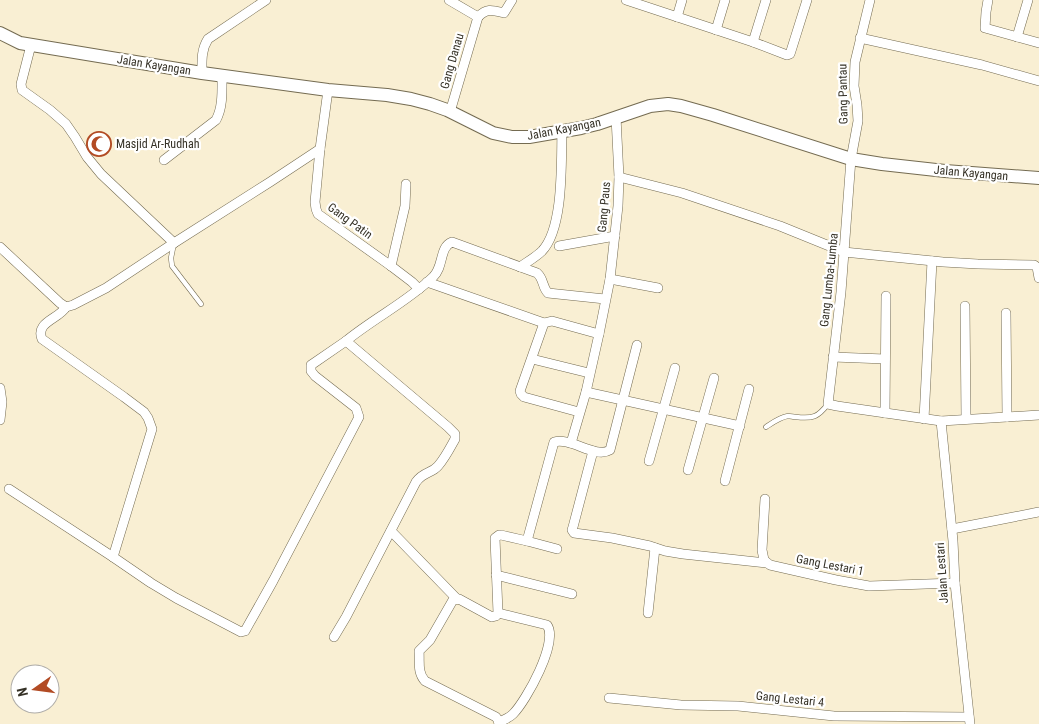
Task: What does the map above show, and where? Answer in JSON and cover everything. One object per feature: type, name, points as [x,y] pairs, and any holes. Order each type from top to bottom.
[{"type":"street","points":[[202,73],[202,51],[208,39],[266,0]]},
{"type":"street","points":[[449,0],[478,17],[486,11],[493,10],[504,13],[512,0]]},
{"type":"street","points":[[626,0],[639,2],[786,55],[790,54],[807,0]]},
{"type":"street","points":[[677,17],[682,0]]},
{"type":"street","points":[[716,30],[725,0]]},
{"type":"street","points":[[753,42],[766,0]]},
{"type":"street","name":"Gang Pantau","points":[[851,159],[858,121],[854,86],[854,62],[870,0]]},
{"type":"street","points":[[988,0],[985,28],[1039,43]]},
{"type":"street","points":[[1017,37],[1028,0]]},
{"type":"street","name":"Gang Danau","points":[[450,112],[478,17]]},
{"type":"street","name":"Jalan Kayangan","points":[[1,36],[20,43],[202,73],[328,90],[387,95],[430,104],[493,133],[506,136],[529,137],[562,131],[597,124],[658,104],[668,104],[713,115],[851,159],[946,171],[1039,178]]},
{"type":"street","points":[[860,38],[982,65],[1039,81]]},
{"type":"street","points":[[32,45],[21,84],[22,90],[66,124],[87,157],[101,174],[174,243]]},
{"type":"street","points":[[164,160],[216,120],[221,106],[222,76]]},
{"type":"street","name":"Gang Patin","points":[[328,90],[315,202],[318,214],[391,266],[419,289]]},
{"type":"street","name":"Gang Paus","points":[[571,443],[586,392],[610,279],[619,177],[616,117]]},
{"type":"street","points":[[520,266],[542,251],[551,236],[559,200],[562,131]]},
{"type":"street","points":[[113,557],[151,436],[151,424],[144,412],[42,339],[41,328],[63,312],[66,307],[106,288],[320,149]]},
{"type":"street","name":"Gang Lumba-Lumba","points":[[828,404],[841,292],[851,159]]},
{"type":"street","points":[[619,177],[691,196],[780,226],[844,252],[932,261],[1034,265],[1039,278]]},
{"type":"street","points":[[391,266],[405,206],[406,184]]},
{"type":"street","points":[[559,246],[615,236]]},
{"type":"street","points":[[9,489],[176,598],[239,632],[245,631],[359,417],[356,408],[315,376],[311,370],[311,365],[419,289],[434,276],[439,270],[444,249],[448,243],[452,242],[537,273],[544,282],[548,293],[605,298]]},
{"type":"street","points":[[0,248],[66,307]]},
{"type":"street","points":[[924,419],[932,261]]},
{"type":"street","points":[[610,279],[658,288]]},
{"type":"street","points":[[427,282],[544,322],[552,321],[599,334]]},
{"type":"street","points":[[885,413],[886,296]]},
{"type":"street","points":[[965,306],[966,419]]},
{"type":"street","points":[[1006,313],[1007,417]]},
{"type":"street","points":[[544,322],[520,391],[522,396],[579,412]]},
{"type":"street","points":[[334,637],[416,482],[424,474],[432,471],[439,465],[455,439],[448,426],[346,341]]},
{"type":"street","points":[[527,541],[553,443],[558,441],[571,443],[593,451],[606,453],[610,450],[637,345]]},
{"type":"street","points":[[833,357],[886,359]]},
{"type":"street","points":[[532,359],[590,374]]},
{"type":"street","points":[[650,461],[675,368]]},
{"type":"street","points":[[688,470],[714,378]]},
{"type":"street","points":[[0,388],[2,402],[0,420]]},
{"type":"street","points":[[725,481],[749,389]]},
{"type":"street","points":[[586,392],[740,426]]},
{"type":"street","points":[[828,404],[941,421],[1039,415]]},
{"type":"street","name":"Jalan Lestari","points":[[941,421],[969,720]]},
{"type":"street","name":"Gang Lestari 1","points":[[593,451],[572,527],[572,532],[574,533],[606,537],[683,554],[767,563],[869,586],[955,583]]},
{"type":"street","points":[[765,499],[762,550],[764,560],[767,563]]},
{"type":"street","points":[[952,529],[1039,512]]},
{"type":"street","points":[[391,531],[456,599],[492,617],[498,613]]},
{"type":"street","points":[[498,613],[495,538],[502,535],[557,549]]},
{"type":"street","points":[[648,613],[655,548]]},
{"type":"street","points":[[496,575],[572,594]]},
{"type":"street","points":[[456,599],[453,600],[430,640],[419,651],[419,671],[426,681],[496,718],[499,723],[511,716],[532,688],[543,664],[550,637],[550,629],[547,625],[498,613]]},
{"type":"street","name":"Gang Lestari 4","points":[[610,698],[681,705],[738,706],[894,720],[969,720]]},
{"type":"lane","points":[[174,243],[171,258],[172,266],[201,304]]},
{"type":"lane","points":[[766,427],[785,417],[807,418],[816,416],[828,404]]},
{"type":"place","name":"Masjid Ar-Rudhah","points":[[99,144]]}]
